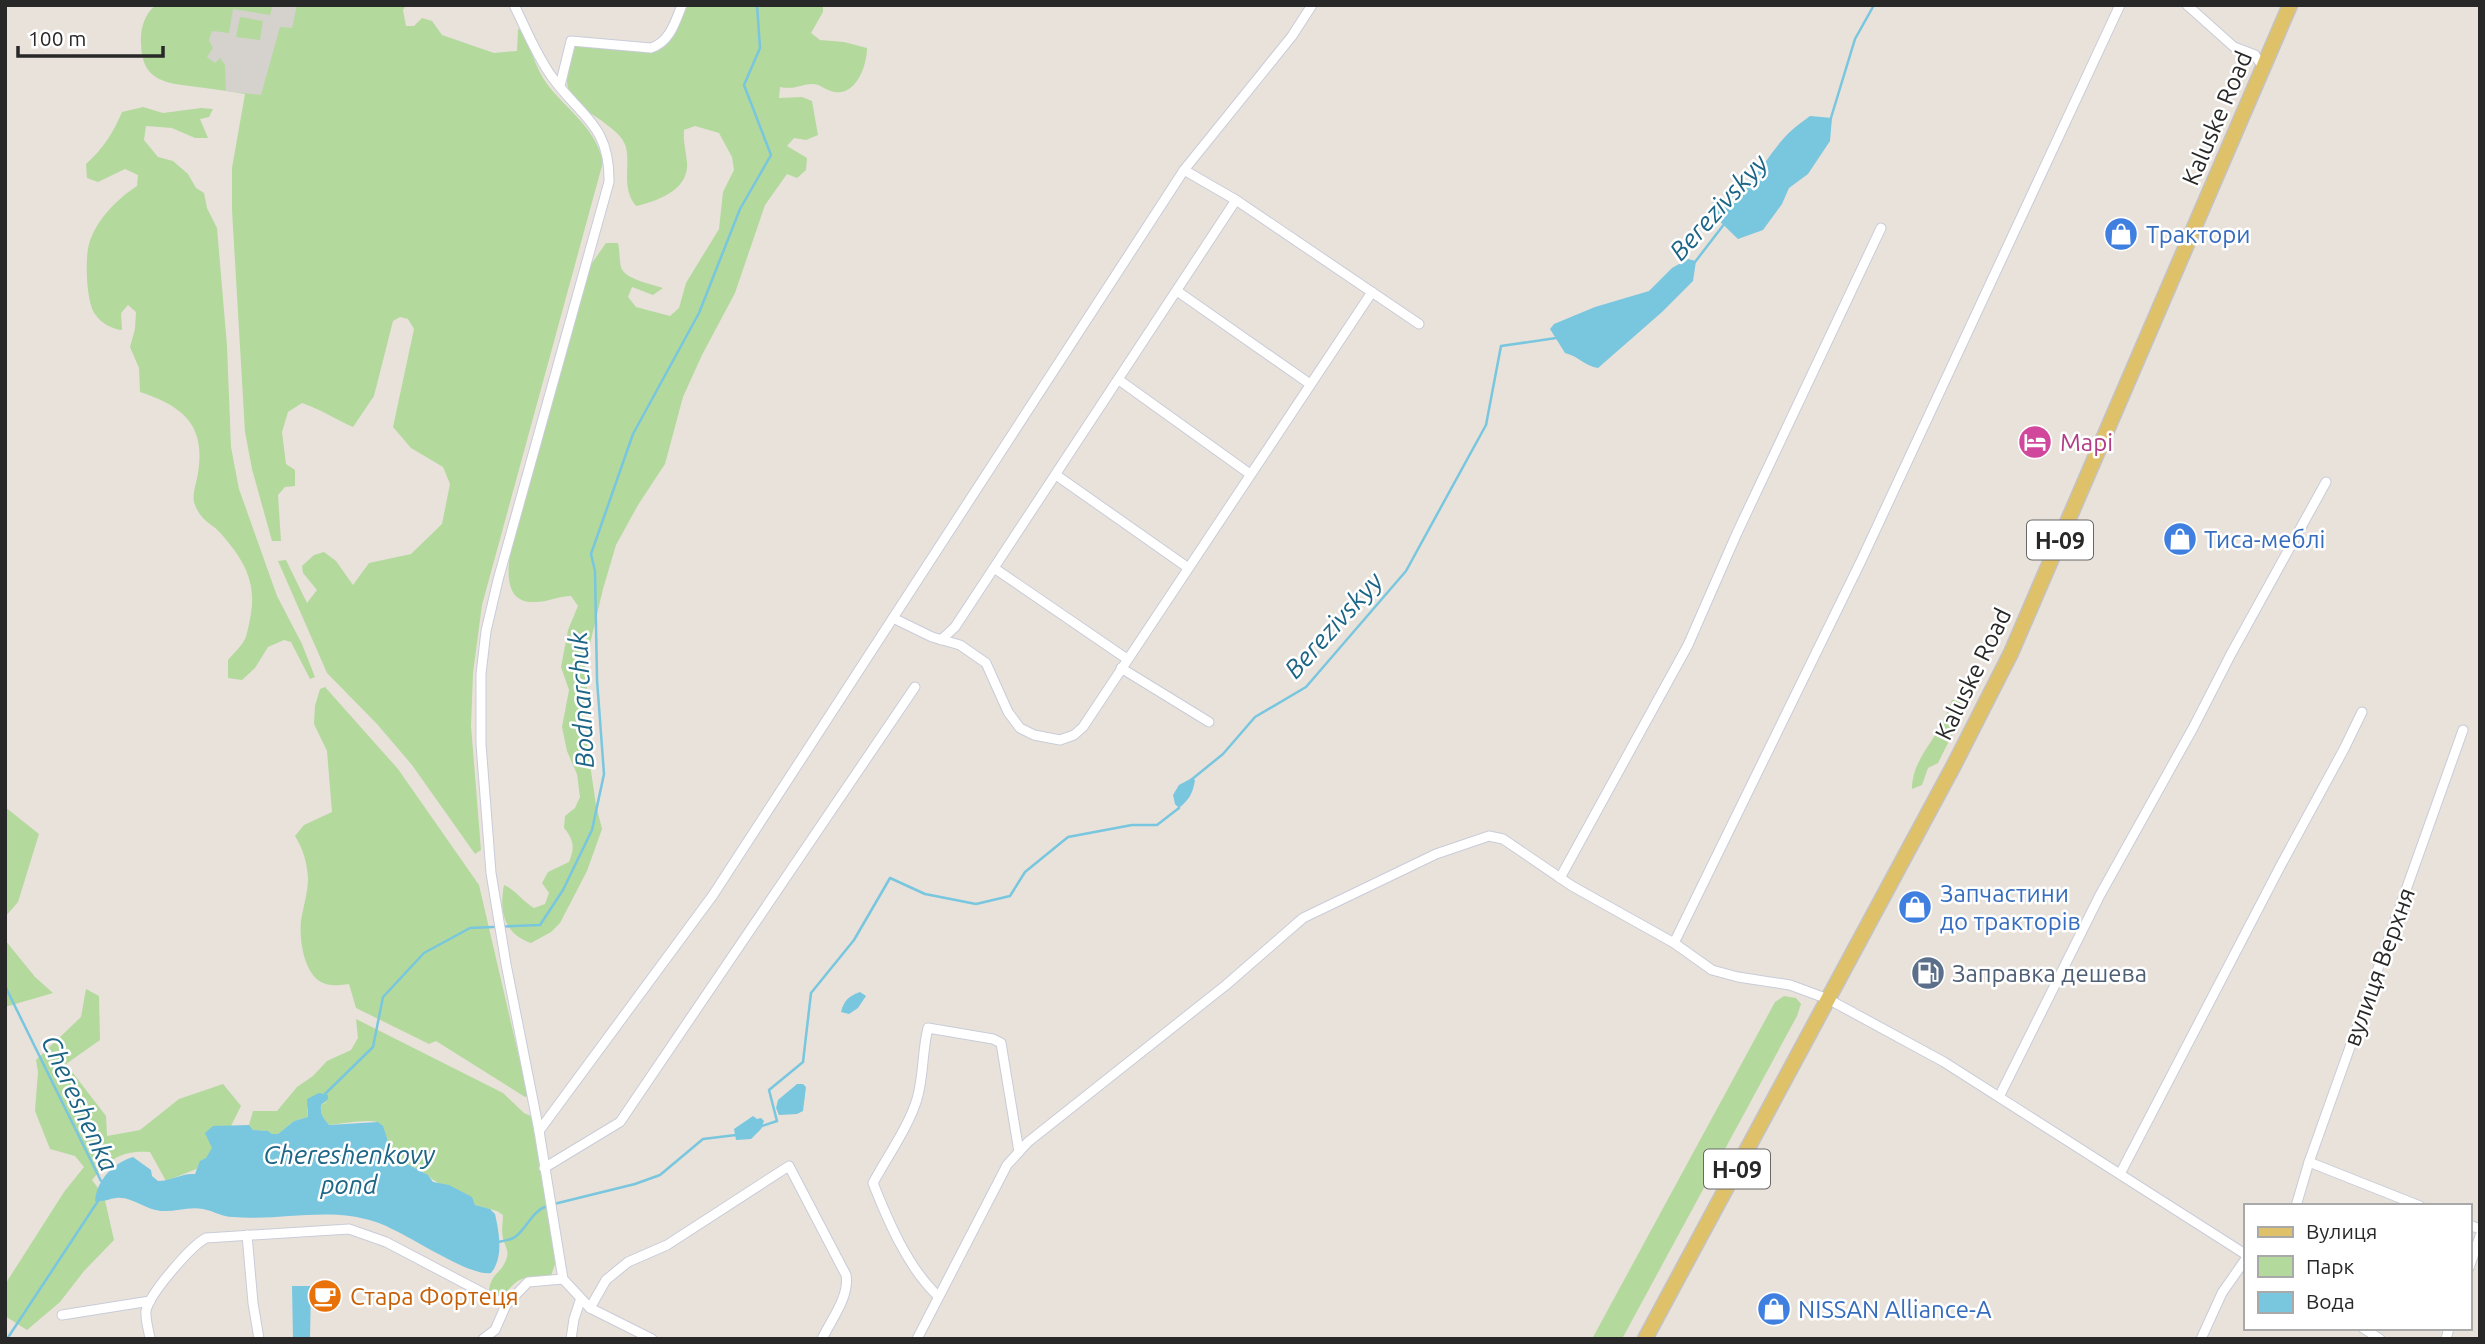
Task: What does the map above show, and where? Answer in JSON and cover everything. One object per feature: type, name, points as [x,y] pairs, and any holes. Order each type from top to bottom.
[{"type":"main road","name":"Kaluske Road","points":[[1645,1339],[1954,765],[2011,653],[2290,5]]},
{"type":"street","points":[[514,5],[537,54],[559,86],[601,136],[607,149],[610,181],[486,631],[481,674],[481,744],[491,873],[500,933],[539,1131],[562,1279],[580,1301],[590,1308],[652,1339]]},
{"type":"street","points":[[539,1131],[713,895],[1184,170],[1292,36],[1312,5]]},
{"type":"street","points":[[1674,943],[1861,561],[2120,5]]},
{"type":"street","points":[[2187,5],[2234,47],[2255,55],[2263,68]]},
{"type":"street","points":[[559,86],[571,41],[651,48],[666,39],[679,6]]},
{"type":"street","points":[[1184,170],[1236,200],[1419,324]]},
{"type":"street","points":[[941,640],[955,627],[1236,200]]},
{"type":"street","points":[[1560,878],[1688,645],[1737,533],[1881,228]]},
{"type":"street","points":[[1177,291],[1310,384]]},
{"type":"street","points":[[893,618],[941,640],[960,645],[986,663],[1009,712],[1020,728],[1048,739],[1060,740],[1074,735],[1083,727],[1372,292]]},
{"type":"street","points":[[1119,380],[1250,474]]},
{"type":"street","points":[[1056,475],[1187,567]]},
{"type":"street","points":[[1999,1097],[2100,895],[2326,482]]},
{"type":"street","points":[[994,568],[1209,722]]},
{"type":"street","points":[[544,1168],[620,1122],[915,687]]},
{"type":"street","points":[[2120,1174],[2362,712]]},
{"type":"street","name":"вулиця Верхня","points":[[2297,1204],[2309,1162],[2463,730]]},
{"type":"street","points":[[917,1339],[1007,1165],[1028,1142],[1226,985],[1303,918],[1436,854],[1489,836],[1503,839],[1560,878],[1674,943],[1712,970],[1790,985],[1828,999],[1944,1062],[2244,1253]]},
{"type":"street","points":[[938,1296],[926,1284],[887,1220],[873,1183],[916,1102],[928,1028],[993,1038],[1001,1043],[1019,1152]]},
{"type":"street","points":[[2309,1162],[2415,1204]]},
{"type":"street","points":[[590,1308],[606,1280],[628,1262],[667,1245],[789,1166],[846,1275],[844,1294],[822,1339]]},
{"type":"street","points":[[150,1339],[146,1312],[150,1301],[195,1244],[206,1238],[349,1229],[386,1242],[506,1305]]},
{"type":"street","points":[[247,1235],[259,1339]]},
{"type":"street","points":[[2471,1262],[2480,1236]]},
{"type":"street","points":[[2202,1339],[2222,1293],[2244,1261]]},
{"type":"street","points":[[483,1339],[495,1330],[506,1305],[528,1282],[562,1279]]},
{"type":"street","points":[[62,1315],[150,1301]]},
{"type":"street","points":[[571,1339],[580,1301]]},
{"type":"green space","points":[[156,5],[406,5],[403,10],[406,26],[414,26],[422,18],[432,21],[442,35],[494,53],[517,51],[518,29],[522,30],[543,78],[587,129],[599,150],[603,162],[482,605],[473,673],[471,726],[481,850],[475,854],[412,765],[377,724],[327,673],[278,561],[286,560],[307,603],[317,590],[303,573],[302,566],[314,555],[324,552],[336,561],[353,585],[369,563],[411,554],[442,524],[450,484],[443,467],[411,448],[393,427],[414,329],[408,319],[400,317],[393,321],[374,396],[353,427],[302,403],[288,412],[282,432],[286,464],[295,470],[295,486],[285,487],[278,495],[281,541],[272,541],[252,469],[245,432],[232,168],[245,94],[166,82],[151,73],[142,57],[141,33],[146,18]]},
{"type":"green space","points":[[684,5],[823,5],[823,12],[811,33],[820,40],[867,48],[866,55],[859,78],[854,85],[842,92],[813,84],[780,87],[779,98],[802,97],[812,101],[818,135],[806,140],[794,138],[787,146],[807,158],[806,170],[797,178],[787,174],[765,205],[735,293],[683,397],[665,464],[616,545],[585,665],[587,688],[583,733],[602,829],[587,871],[560,923],[551,932],[531,943],[509,928],[502,904],[504,885],[534,908],[545,904],[549,893],[542,883],[548,872],[569,862],[572,852],[572,840],[564,828],[565,816],[575,808],[580,797],[577,774],[567,751],[562,727],[569,690],[561,667],[568,630],[578,606],[571,596],[533,602],[522,600],[515,594],[510,586],[509,576],[513,535],[585,273],[606,243],[618,243],[620,264],[627,275],[663,288],[653,295],[632,287],[628,297],[636,307],[670,316],[679,308],[686,283],[719,229],[723,192],[734,170],[732,157],[719,133],[695,126],[684,130],[687,163],[683,180],[670,193],[636,206],[628,189],[626,146],[617,133],[573,98],[567,86],[568,74],[576,43],[665,44]]},
{"type":"green space","points":[[143,107],[163,113],[213,109],[209,117],[200,119],[208,138],[195,138],[172,128],[146,126],[144,140],[158,157],[173,161],[188,174],[196,188],[204,193],[207,208],[217,228],[227,346],[231,447],[239,489],[277,596],[302,644],[315,677],[310,679],[291,642],[284,640],[268,647],[255,668],[242,680],[228,678],[228,660],[243,642],[249,624],[252,598],[248,576],[231,546],[201,516],[195,505],[194,493],[200,456],[198,442],[188,419],[168,404],[140,392],[139,368],[130,347],[136,312],[128,305],[121,313],[122,330],[103,323],[92,308],[87,280],[87,259],[92,235],[108,211],[137,186],[138,175],[125,169],[98,182],[87,178],[86,164],[107,140],[122,112]]},
{"type":"green space","points":[[325,687],[398,769],[479,885],[528,1096],[525,1097],[436,1041],[429,1044],[356,1008],[349,984],[324,984],[310,971],[302,946],[301,929],[308,878],[304,856],[295,836],[304,825],[332,812],[327,751],[314,724],[320,689]]},
{"type":"green space","points":[[1952,700],[1959,701],[1962,705],[1956,727],[1938,763],[1928,768],[1922,785],[1912,789],[1917,766]]},
{"type":"green space","points":[[5,807],[39,834],[18,902],[5,917]]},
{"type":"green space","points":[[5,940],[35,977],[53,993],[5,1007]]},
{"type":"green space","points":[[86,989],[99,996],[100,1040],[66,1064],[106,1116],[107,1136],[140,1130],[179,1099],[223,1084],[241,1106],[231,1126],[199,1168],[166,1181],[150,1152],[140,1152],[117,1157],[98,1173],[92,1180],[104,1196],[114,1240],[84,1271],[60,1302],[27,1330],[5,1316],[6,1283],[64,1192],[84,1167],[75,1156],[50,1149],[35,1111],[38,1072],[36,1060],[81,1017]]},
{"type":"green space","points":[[1784,996],[1796,998],[1801,1004],[1797,1016],[1622,1339],[1592,1339],[1775,1002]]},
{"type":"green space","points":[[356,1019],[503,1093],[524,1113],[533,1117],[556,1261],[551,1276],[522,1279],[500,1294],[489,1290],[492,1280],[507,1257],[502,1235],[503,1215],[475,1205],[473,1201],[443,1186],[399,1158],[377,1122],[329,1125],[321,1108],[321,1105],[327,1102],[307,1108],[308,1117],[294,1121],[278,1134],[253,1130],[249,1125],[253,1111],[277,1111],[297,1087],[313,1076],[327,1061],[351,1050],[358,1038]]},
{"type":"shaded area","points":[[273,5],[297,5],[292,28],[280,27],[261,95],[226,91],[225,65],[220,58],[215,63],[207,57],[213,48],[209,40],[212,31],[229,33],[233,9],[270,15]],"holes":[[[240,17],[263,21],[260,40],[236,37]]]},
{"type":"water","points":[[1810,116],[1832,118],[1830,141],[1808,174],[1789,188],[1782,204],[1763,230],[1738,239],[1710,212],[1713,202],[1738,191],[1782,140]]},
{"type":"water","points":[[1688,259],[1696,261],[1693,281],[1598,368],[1565,353],[1550,329],[1554,324],[1595,307],[1649,291],[1672,268]]},
{"type":"water","points":[[1192,778],[1195,780],[1192,792],[1179,808],[1173,795],[1179,785]]},
{"type":"water","points":[[860,992],[866,996],[858,1008],[849,1014],[841,1012],[848,999]]},
{"type":"water","points":[[797,1084],[806,1087],[803,1111],[779,1115],[776,1108],[778,1100]]},
{"type":"water","name":"Chereshenkovy pond","points":[[319,1093],[328,1095],[321,1108],[329,1125],[378,1122],[383,1126],[391,1150],[398,1159],[428,1175],[433,1182],[449,1185],[472,1197],[475,1205],[490,1209],[495,1214],[499,1252],[491,1273],[467,1268],[388,1227],[358,1217],[323,1214],[233,1217],[198,1208],[155,1210],[122,1198],[95,1201],[103,1179],[119,1163],[133,1157],[151,1170],[152,1176],[158,1181],[195,1174],[200,1161],[206,1158],[212,1148],[205,1133],[213,1126],[249,1125],[253,1130],[278,1134],[294,1121],[308,1117],[307,1099]]},
{"type":"water","points":[[753,1116],[764,1121],[761,1129],[751,1139],[736,1140],[734,1129]]},
{"type":"water","points":[[292,1286],[311,1286],[310,1339],[293,1339]]},
{"type":"waterway","name":"Bodnarchuk","points":[[325,1094],[373,1047],[383,997],[424,953],[470,928],[540,925],[563,890],[592,830],[604,774],[597,680],[595,571],[591,554],[633,434],[699,313],[740,209],[771,155],[744,85],[760,48],[757,5]]},
{"type":"waterway","name":"Berezivskyy","points":[[1830,121],[1855,39],[1874,5]]},
{"type":"waterway","name":"Berezivskyy","points":[[1695,262],[1725,223]]},
{"type":"waterway","name":"Berezivskyy","points":[[1191,780],[1223,754],[1255,717],[1306,687],[1406,571],[1486,425],[1501,346],[1556,338]]},
{"type":"waterway","name":"Berezivskyy","points":[[759,1127],[777,1121],[769,1090],[803,1062],[811,993],[854,940],[890,878],[925,894],[976,904],[1010,896],[1025,872],[1068,837],[1132,825],[1157,825],[1179,808]]},
{"type":"waterway","name":"Chereshenka","points":[[5,986],[101,1181]]},
{"type":"waterway","name":"Berezivskyy","points":[[554,1204],[660,1175],[703,1139],[736,1135]]},
{"type":"waterway","name":"Chereshenka","points":[[7,1339],[98,1201]]},
{"type":"waterway","name":"Berezivskyy","points":[[498,1242],[515,1237],[537,1212],[547,1206]]},
{"type":"place","name":"Трактори","points":[[2121,234]]},
{"type":"place","name":"Марі","points":[[2035,442]]},
{"type":"place","name":"Тиса-меблі","points":[[2180,539]]},
{"type":"place","name":"Запчастини до тракторів","points":[[1915,907]]},
{"type":"place","name":"Заправка дешева","points":[[1928,973]]},
{"type":"place","name":"Стара Фортеця","points":[[325,1296]]},
{"type":"place","name":"NISSAN Alliance-A","points":[[1774,1309]]}]
